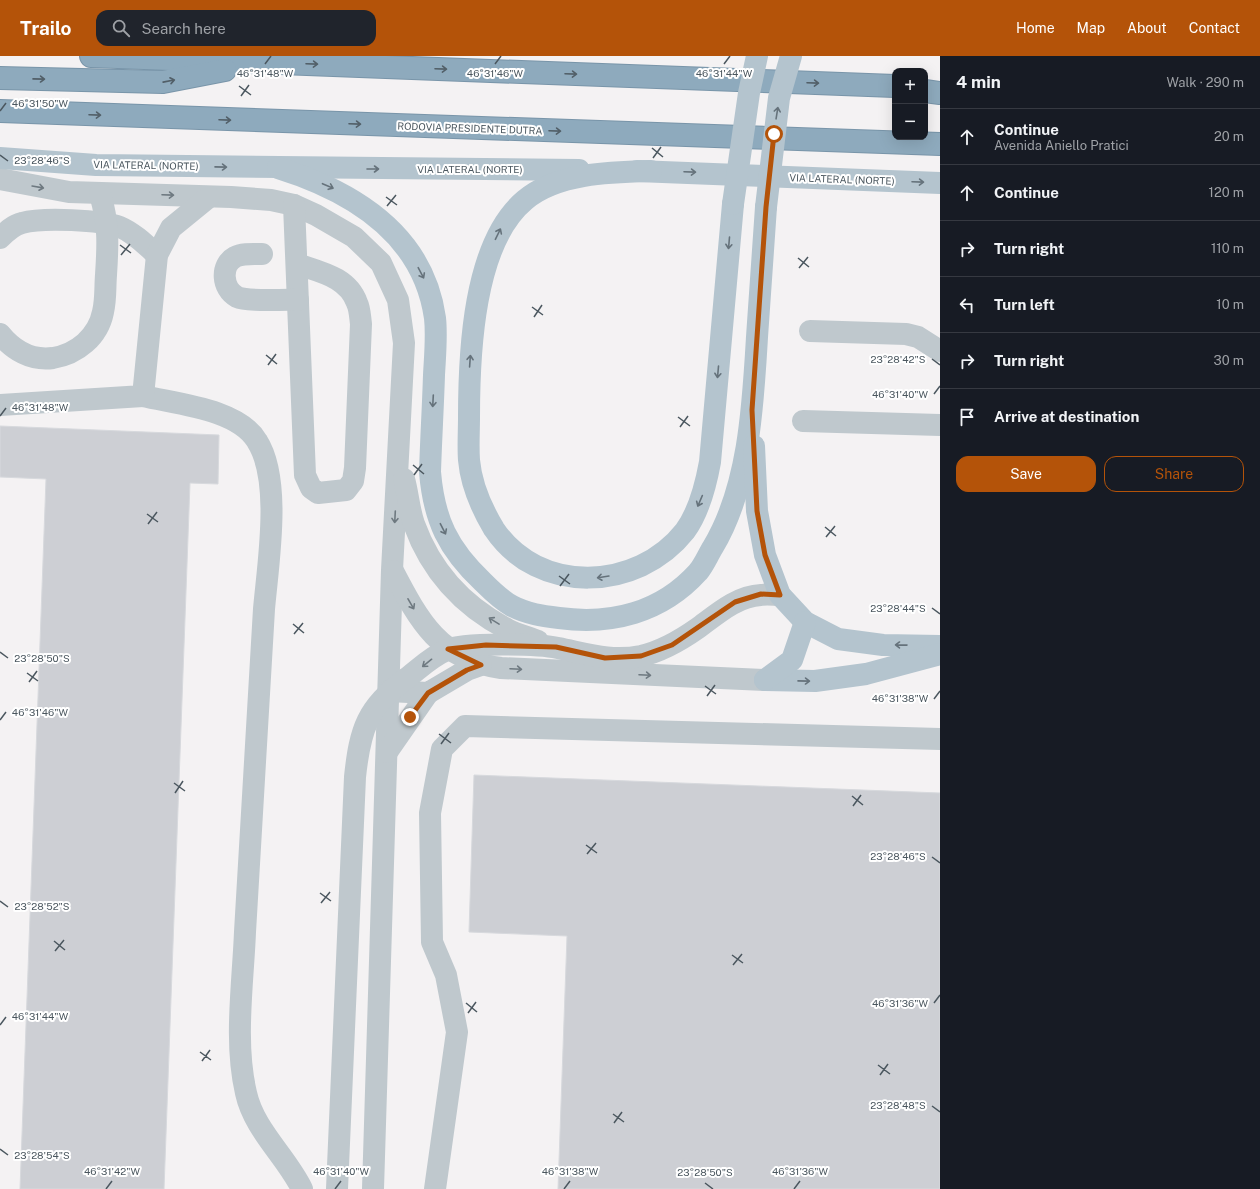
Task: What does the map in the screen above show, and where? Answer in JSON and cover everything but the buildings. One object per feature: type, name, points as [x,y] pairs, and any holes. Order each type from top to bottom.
[{"type":"highway","points":[[91,56],[892,87]]},
{"type":"highway","points":[[0,78],[163,82],[260,62]]},
{"type":"highway","points":[[928,88],[940,89]]},
{"type":"highway","points":[[928,91],[940,93]]},
{"type":"highway","name":"RODOVIA PRESIDENTE DUTRA","points":[[0,111],[940,144]]},
{"type":"main road","points":[[651,171],[600,172],[551,186],[525,200],[507,219],[497,235],[486,268],[472,338],[469,460],[484,512],[496,530],[514,552],[538,567],[562,576],[579,578],[614,575],[634,569],[650,561],[667,548],[686,530],[705,489],[710,462],[733,204],[749,93],[757,56]]},
{"type":"main road","points":[[278,168],[335,190],[374,214],[396,235],[422,274],[431,298],[435,319],[436,342],[430,472],[434,500],[441,526],[463,564],[498,597],[513,606],[536,615],[569,620],[611,619],[633,615],[658,603],[681,588],[698,571],[726,524],[735,499],[752,410],[766,207],[779,98],[791,56]]},
{"type":"main road","name":"VIA LATERAL (NORTE)","points":[[0,158],[96,165],[651,171],[940,183]]},
{"type":"main road","points":[[752,410],[758,518],[765,555],[780,595],[805,622],[838,639],[883,645],[940,646]]},
{"type":"main road","points":[[765,680],[792,660],[805,622]]},
{"type":"main road","points":[[765,680],[815,681],[866,674],[940,654]]},
{"type":"lane","points":[[0,180],[69,192],[265,200],[294,205],[316,215],[354,237],[381,263],[398,300],[404,342],[392,570],[373,1189]]},
{"type":"lane","points":[[0,334],[10,346],[28,356],[48,359],[65,356],[79,349],[99,326],[103,312],[109,240],[108,223],[100,194]]},
{"type":"lane","points":[[143,396],[157,255],[171,228],[209,197]]},
{"type":"lane","points":[[294,205],[305,475],[311,488],[318,493],[346,490],[353,481],[355,468],[361,324],[357,302],[340,280],[297,264]]},
{"type":"lane","points":[[0,238],[6,231],[21,223],[40,220],[108,223],[134,235],[157,255]]},
{"type":"lane","points":[[262,254],[237,255],[230,260],[226,267],[225,280],[230,292],[242,298],[298,300]]},
{"type":"lane","points":[[810,332],[906,334],[918,337],[940,351]]},
{"type":"lane","points":[[0,405],[143,396],[214,412],[238,422],[253,434],[259,443],[267,464],[271,511],[252,788],[240,1043],[245,1092],[250,1108],[302,1189]]},
{"type":"lane","points":[[803,421],[940,425]]},
{"type":"lane","points":[[398,450],[414,523],[430,559],[448,585],[475,610],[508,630],[556,647],[605,658],[641,656],[672,645],[735,602],[761,594],[780,595]]},
{"type":"lane","points":[[392,570],[412,607],[427,627],[448,649],[481,665],[501,668],[765,680]]},
{"type":"lane","points":[[337,1189],[358,749],[364,727],[373,711],[389,691],[433,658],[448,649],[486,645],[556,647]]},
{"type":"lane","points":[[387,752],[428,693],[467,670],[481,665]]},
{"type":"lane","points":[[389,691],[428,693]]},
{"type":"lane","points":[[435,1189],[456,1032],[446,975],[432,942],[430,813],[442,749],[466,726],[940,739]]},
{"type":"route","points":[[410,717],[428,693],[467,670],[481,665],[462,658],[448,649],[463,646],[486,645],[556,647],[605,658],[641,656],[672,645],[735,602],[761,594],[780,595],[765,555],[760,532],[757,511],[752,410],[766,207],[774,134]]}]
